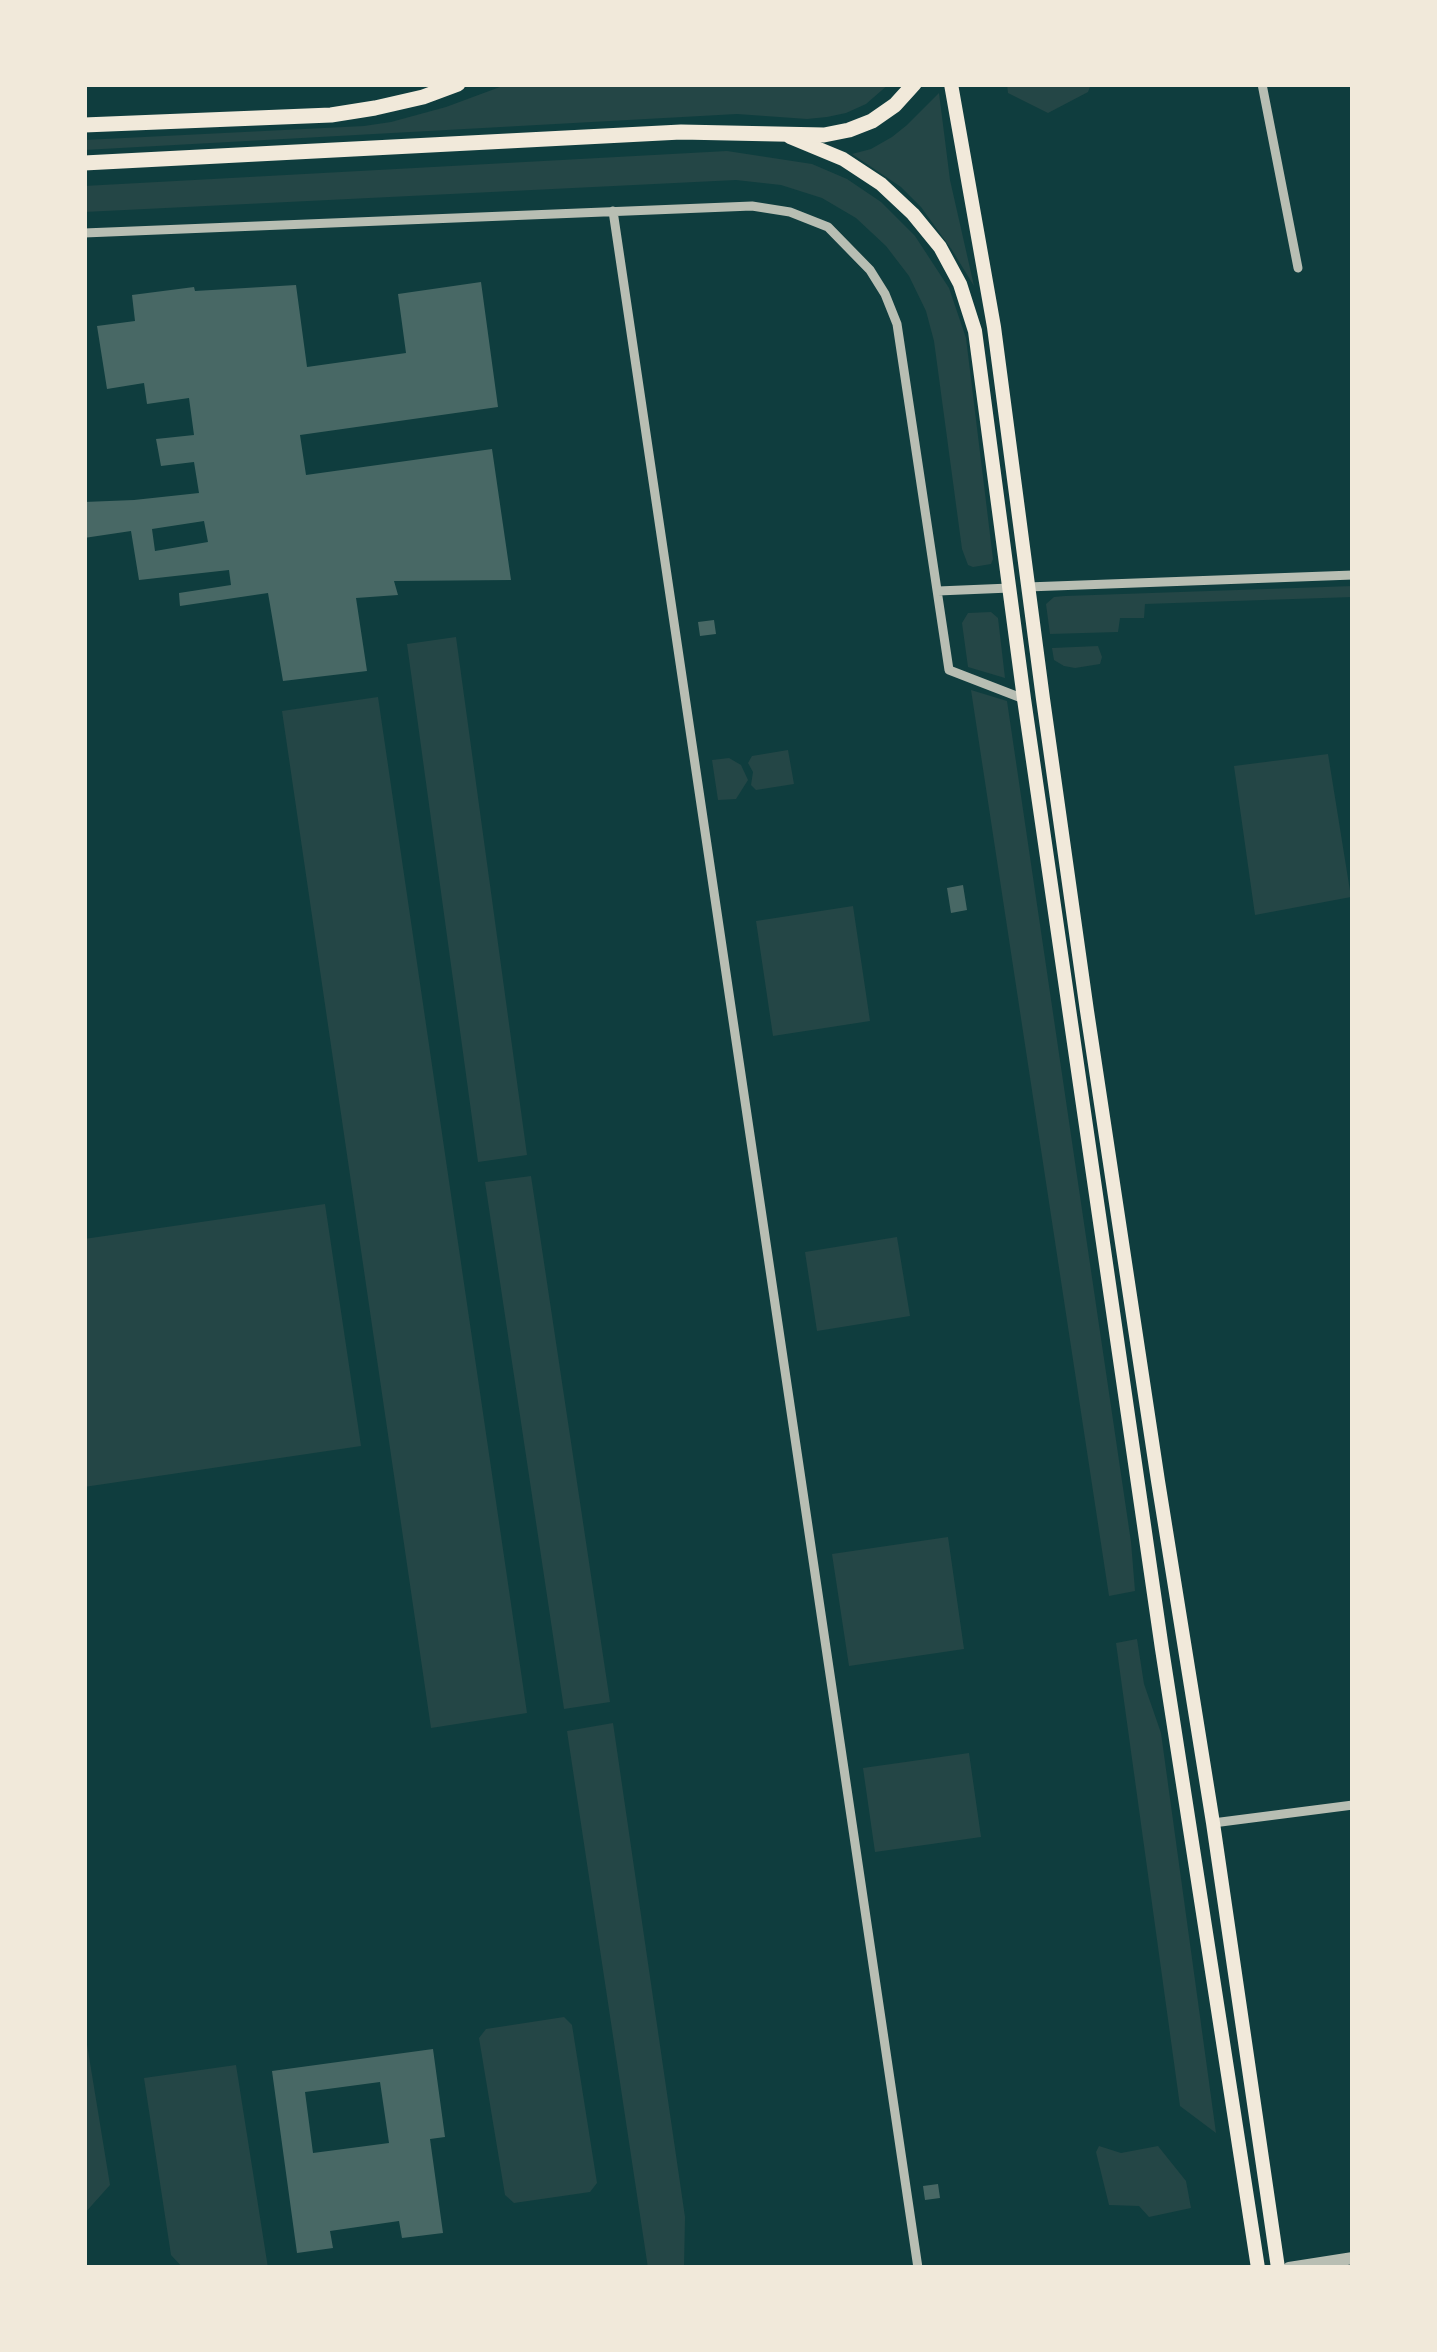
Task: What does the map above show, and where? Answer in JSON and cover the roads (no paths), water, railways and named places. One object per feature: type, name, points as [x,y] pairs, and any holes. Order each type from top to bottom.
[{"type":"main road","points":[[84,125],[331,115],[375,109],[458,84]]},
{"type":"main road","points":[[84,163],[681,132],[824,135],[861,125],[895,105],[914,84]]},
{"type":"main road","points":[[951,84],[994,327],[1084,988],[1278,2268]]},
{"type":"main road","points":[[788,136],[842,159],[881,184],[926,230],[961,284],[975,331],[1024,699],[1258,2268]]},
{"type":"main road","points":[[1140,1484],[1158,1481]]},
{"type":"main road","points":[[1190,1827],[1213,1823]]},
{"type":"street","points":[[1262,84],[1298,268]]},
{"type":"street","points":[[84,233],[752,206],[790,212],[828,227],[871,270],[897,323],[950,670],[1024,699]]},
{"type":"street","points":[[614,212],[918,2268]]},
{"type":"street","points":[[938,591],[1353,575]]},
{"type":"street","points":[[1213,1823],[1353,1805]]},
{"type":"street","points":[[1289,2268],[1353,2258]]}]
